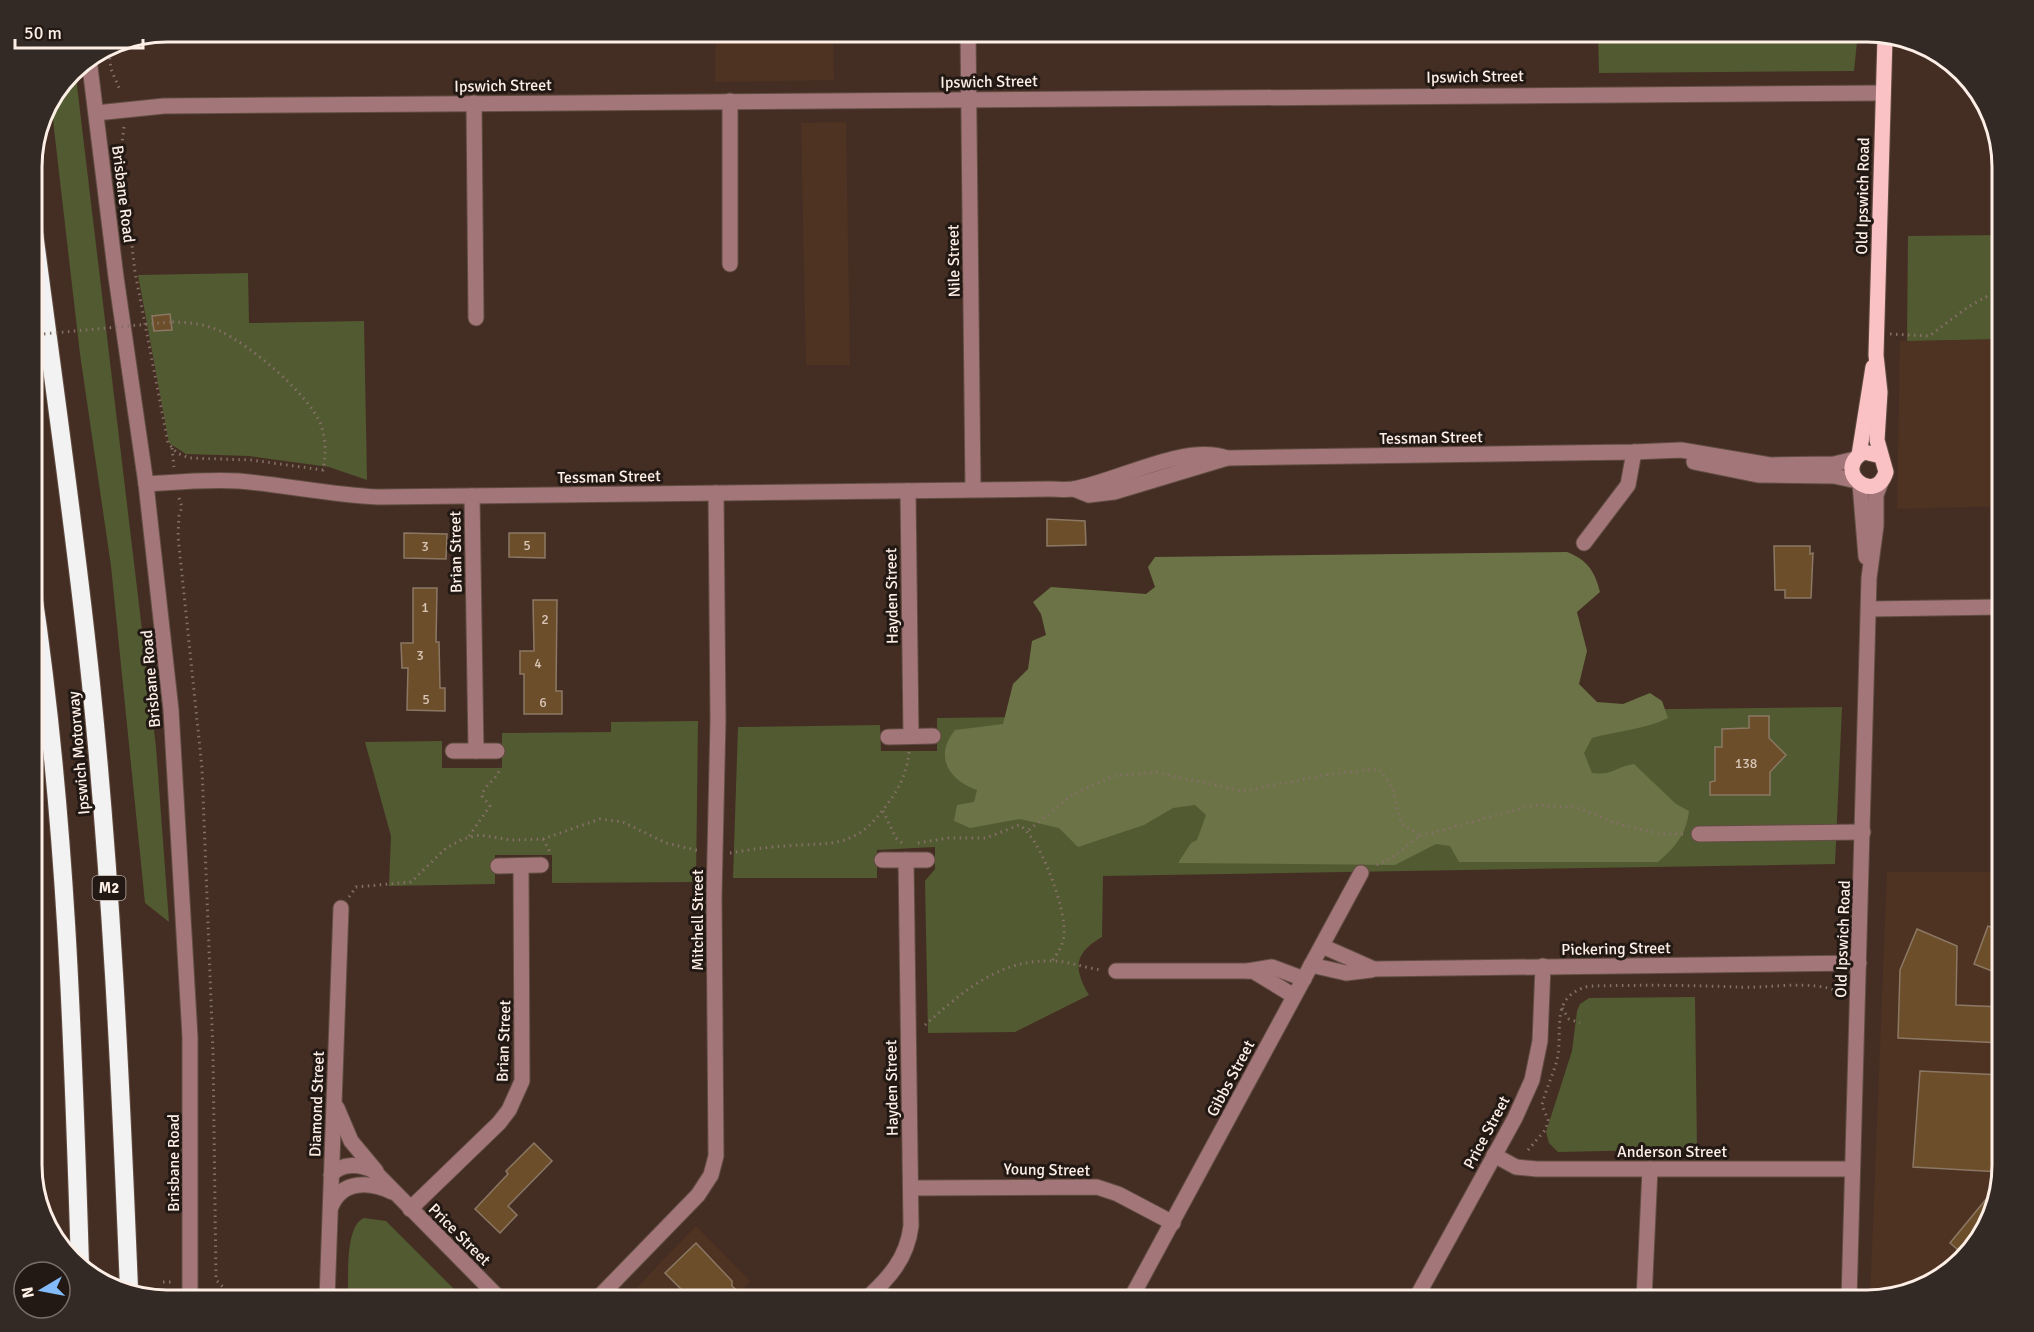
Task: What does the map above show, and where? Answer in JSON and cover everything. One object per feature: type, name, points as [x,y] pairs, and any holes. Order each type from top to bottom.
[{"type":"highway","name":"Ipswich Motorway","points":[[42,291],[72,512],[103,808],[118,1028],[129,1284]]},
{"type":"highway","name":"Ipswich Motorway","points":[[42,665],[55,766],[73,1018],[80,1254]]},
{"type":"main road","name":"Old Ipswich Road","points":[[1881,456],[1877,440],[1880,392],[1876,333],[1885,43]]},
{"type":"main road","name":"Old Ipswich Road","points":[[1857,457],[1876,355]]},
{"type":"main road","points":[[1870,452],[1881,456],[1887,466],[1881,482],[1871,486],[1858,482],[1852,470],[1857,457],[1870,452]]},
{"type":"street","name":"Nile Street","points":[[968,42],[973,489]]},
{"type":"street","name":"Brisbane Road","points":[[90,69],[116,277],[146,484],[171,710],[189,1026],[190,1290]]},
{"type":"street","name":"Ipswich Street","points":[[96,113],[164,106],[1883,93]]},
{"type":"street","points":[[730,101],[730,264]]},
{"type":"street","points":[[474,104],[476,318]]},
{"type":"street","name":"Tessman Street","points":[[146,484],[220,480],[340,495],[472,496],[1074,489],[1195,455],[1213,453],[1227,458],[1634,452],[1675,449],[1770,465],[1834,464],[1857,457]]},
{"type":"street","points":[[1584,543],[1628,485],[1634,452]]},
{"type":"street","name":"Tessman Street","points":[[1634,452],[1746,473],[1834,476],[1858,482]]},
{"type":"street","name":"Old Ipswich Road","points":[[1849,1290],[1869,609],[1869,578],[1858,482]]},
{"type":"street","name":"Old Ipswich Road","points":[[1869,578],[1876,526],[1876,495],[1881,482]]},
{"type":"street","name":"Hayden Street","points":[[908,491],[911,736]]},
{"type":"street","name":"Mitchell Street","points":[[606,1290],[698,1195],[711,1175],[716,1156],[714,897],[718,720],[716,494]]},
{"type":"street","name":"Brian Street","points":[[472,496],[476,751]]},
{"type":"street","points":[[1869,609],[1992,607]]},
{"type":"street","points":[[888,737],[933,736]]},
{"type":"street","points":[[453,752],[497,751]]},
{"type":"street","points":[[1699,834],[1863,832]]},
{"type":"street","points":[[882,860],[927,860]]},
{"type":"street","name":"Hayden Street","points":[[876,1290],[890,1277],[904,1255],[911,1226],[906,860]]},
{"type":"street","points":[[498,866],[541,866]]},
{"type":"street","name":"Brian Street","points":[[410,1209],[499,1123],[509,1110],[522,1082],[521,866]]},
{"type":"street","name":"Gibbs Street","points":[[1136,1290],[1361,873]]},
{"type":"street","name":"Diamond Street","points":[[327,1290],[341,908]]},
{"type":"street","name":"Pickering Street","points":[[1323,946],[1374,969]]},
{"type":"street","name":"Pickering Street","points":[[1311,965],[1346,973],[1374,969],[1859,963]]},
{"type":"street","points":[[1248,971],[1272,966],[1304,979]]},
{"type":"street","name":"Price Street","points":[[1420,1290],[1532,1080],[1540,1041],[1543,966]]},
{"type":"street","points":[[1116,971],[1257,972],[1294,996]]},
{"type":"street","points":[[334,1100],[347,1134],[382,1179]]},
{"type":"street","name":"Anderson Street","points":[[1494,1155],[1516,1167],[1537,1169],[1852,1169]]},
{"type":"street","name":"Price Street","points":[[331,1175],[342,1167],[357,1166],[371,1169],[491,1290]]},
{"type":"street","points":[[1644,1290],[1650,1169]]},
{"type":"street","points":[[330,1216],[335,1197],[345,1189],[331,1175]]},
{"type":"street","name":"Price Street","points":[[345,1189],[365,1185],[394,1193]]},
{"type":"street","name":"Young Street","points":[[912,1188],[1091,1186],[1118,1194],[1173,1223]]},
{"type":"path","points":[[109,56],[111,69],[120,90]]},
{"type":"path","points":[[42,334],[145,324],[171,322],[195,324],[219,331],[251,351],[307,403],[320,423],[326,446],[323,470],[250,460],[189,458],[177,453],[168,443],[145,324],[135,272],[121,151],[124,125]]},
{"type":"path","points":[[1876,333],[1929,336],[1968,307],[1992,294]]},
{"type":"path","points":[[180,501],[182,507],[178,536],[202,768],[213,1052],[216,1280],[224,1290]]},
{"type":"path","points":[[725,853],[787,846],[818,846],[844,841],[868,827],[897,791],[907,769],[911,736]]},
{"type":"path","points":[[468,838],[490,806],[482,796],[483,791],[500,772],[500,756],[497,751]]},
{"type":"path","points":[[1029,830],[1073,794],[1114,776],[1155,772],[1242,791],[1331,774],[1379,768],[1393,789],[1401,823],[1420,836]]},
{"type":"path","points":[[1361,873],[1394,856],[1420,836],[1535,805],[1578,808],[1621,825],[1662,834],[1699,834]]},
{"type":"path","points":[[883,811],[900,843],[909,844],[948,838],[986,838],[1019,825],[1029,830],[1048,870],[1063,923],[1064,938],[1052,961]]},
{"type":"path","points":[[924,1025],[970,986],[990,974],[1052,961],[1085,968],[1116,971]]},
{"type":"path","points":[[1528,1150],[1546,1129],[1548,1120],[1542,1105],[1558,1057],[1559,1006],[1570,994],[1589,986],[1821,987],[1838,992]]},
{"type":"path","points":[[1559,1006],[1569,1019],[1580,1023]]},
{"type":"shaded area","points":[[716,42],[833,42],[834,80],[715,82]]},
{"type":"shaded area","points":[[846,122],[850,365],[806,365],[801,123]]},
{"type":"shaded area","points":[[1992,339],[1992,506],[1897,509],[1900,341]]},
{"type":"shaded area","points":[[1887,872],[1992,872],[1992,1165],[1988,1198],[1971,1235],[1937,1269],[1892,1288],[1870,1290]]},
{"type":"shaded area","points":[[696,1226],[750,1281],[743,1290],[635,1290]]},
{"type":"green space","points":[[1598,42],[1857,42],[1854,71],[1599,73]]},
{"type":"green space","points":[[77,82],[156,747],[169,922],[145,903],[111,566],[80,354],[53,115],[63,97]]},
{"type":"green space","points":[[1992,235],[1992,339],[1907,341],[1908,236]]},
{"type":"green space","points":[[248,273],[249,323],[364,321],[367,480],[329,467],[249,456],[186,454],[169,443],[138,275]]},
{"type":"green space","points":[[1567,552],[1590,568],[1600,592],[1577,612],[1587,651],[1579,684],[1597,702],[1623,704],[1650,693],[1662,701],[1668,718],[1641,727],[1592,738],[1584,753],[1592,773],[1609,772],[1634,764],[1676,804],[1689,811],[1679,840],[1658,862],[1459,862],[1450,846],[1436,844],[1395,865],[1178,863],[1191,843],[1197,840],[1206,815],[1195,805],[1173,808],[1144,825],[1078,847],[1059,828],[1020,819],[970,828],[954,821],[957,805],[974,802],[977,790],[958,780],[952,773],[947,766],[945,749],[955,730],[1003,724],[1013,684],[1028,669],[1032,641],[1046,635],[1041,614],[1033,602],[1051,587],[1146,594],[1155,587],[1148,567],[1155,557]]},
{"type":"green space","points":[[1842,707],[1835,864],[1103,876],[1102,937],[1086,949],[1079,962],[1080,977],[1089,995],[1015,1032],[928,1033],[925,881],[935,869],[935,847],[877,850],[877,878],[733,878],[738,727],[880,725],[881,751],[937,751],[937,718]]},
{"type":"green space","points":[[698,721],[696,882],[552,883],[552,855],[495,855],[495,884],[389,886],[391,836],[365,742],[442,741],[442,768],[502,768],[502,733],[611,732],[611,722]]},
{"type":"green space","points":[[1695,997],[1697,1149],[1558,1152],[1549,1143],[1546,1132],[1572,1051],[1580,1004],[1589,998]]},
{"type":"green space","points":[[364,1218],[386,1221],[455,1290],[348,1290],[350,1242],[358,1223]]},
{"type":"building","points":[[170,314],[172,330],[154,331],[152,316]]},
{"type":"building","points":[[1047,519],[1085,521],[1086,545],[1047,546]]},
{"type":"building","points":[[404,533],[447,534],[446,559],[404,558]]},
{"type":"building","points":[[509,533],[545,533],[545,558],[509,557]]},
{"type":"building","points":[[1774,546],[1810,546],[1810,554],[1813,553],[1811,598],[1785,598],[1785,590],[1775,590]]},
{"type":"building","points":[[413,588],[437,588],[436,642],[439,642],[440,688],[445,688],[445,711],[407,710],[408,668],[402,668],[401,643],[413,643]]},
{"type":"building","points":[[533,600],[557,600],[556,691],[562,691],[562,714],[524,714],[524,674],[520,674],[520,651],[534,651]]},
{"type":"building","points":[[1749,716],[1769,716],[1769,738],[1786,755],[1770,772],[1770,795],[1710,795],[1710,782],[1715,781],[1715,747],[1722,747],[1722,729],[1749,728]]},
{"type":"building","points":[[1988,926],[1992,927],[1992,971],[1974,964]]},
{"type":"building","points":[[1917,929],[1957,946],[1956,1005],[1992,1007],[1992,1043],[1898,1038],[1900,970]]},
{"type":"building","points":[[1920,1071],[1992,1075],[1992,1171],[1913,1167]]},
{"type":"building","points":[[534,1143],[552,1161],[508,1206],[517,1215],[500,1233],[475,1209],[508,1174],[506,1171]]},
{"type":"building","points":[[1988,1196],[1983,1213],[1971,1235],[1958,1250],[1950,1243]]},
{"type":"building","points":[[696,1243],[732,1281],[732,1286],[736,1290],[682,1290],[665,1273]]}]
